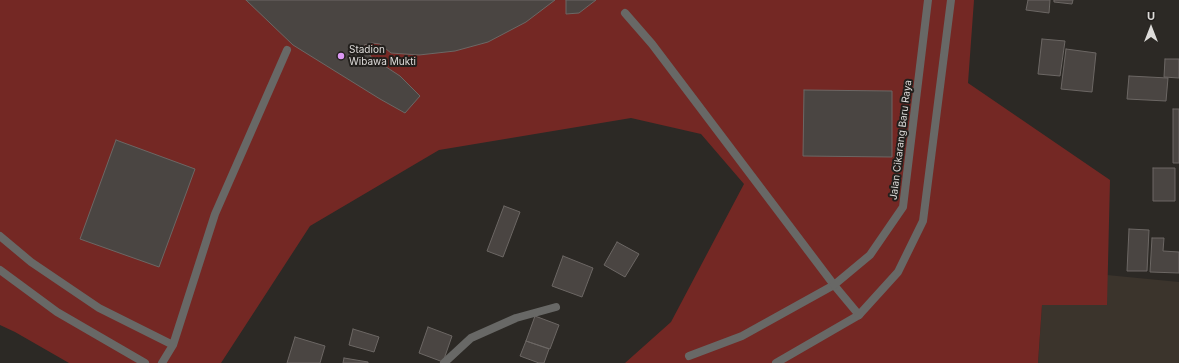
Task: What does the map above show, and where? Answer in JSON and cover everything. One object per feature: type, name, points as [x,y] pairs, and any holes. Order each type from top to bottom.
[{"type":"street","name":"Jalan Cikarang Baru Raya","points":[[689,356],[742,336],[834,285],[870,255],[903,207],[928,0]]},
{"type":"street","points":[[776,363],[859,315],[898,272],[923,221],[951,0]]},
{"type":"street","points":[[626,13],[652,44],[834,285],[859,315]]},
{"type":"street","points":[[162,363],[173,345],[215,214],[287,50]]},
{"type":"street","points":[[0,236],[31,262],[99,308],[173,345]]},
{"type":"street","points":[[0,270],[57,312],[145,363]]},
{"type":"street","points":[[444,363],[471,338],[516,318],[556,307]]},
{"type":"shaded area","points":[[0,0],[974,0],[968,83],[1110,180],[1107,305],[1042,305],[1038,363],[625,363],[671,322],[744,184],[701,134],[631,118],[439,150],[310,226],[221,363],[69,363],[0,325]]},
{"type":"shaded area","points":[[1107,275],[1179,282],[1179,363],[1038,363],[1042,305],[1107,305]]},
{"type":"building","name":"Stadion Wibawa Mukti","points":[[246,0],[555,0],[526,22],[488,42],[455,51],[419,55],[391,53],[380,44],[372,43],[364,45],[371,57],[400,76],[420,96],[405,113],[293,45]]},
{"type":"building","points":[[566,0],[596,0],[579,13],[566,14]]},
{"type":"building","points":[[1028,0],[1050,0],[1049,13],[1026,10]]},
{"type":"building","points":[[1054,0],[1073,0],[1072,4],[1054,2]]},
{"type":"building","points":[[1042,39],[1065,41],[1060,76],[1038,74]]},
{"type":"building","points":[[1066,49],[1096,53],[1092,92],[1061,89]]},
{"type":"building","points":[[1165,59],[1179,59],[1179,78],[1164,77]]},
{"type":"building","points":[[1129,76],[1168,78],[1166,101],[1127,99]]},
{"type":"building","points":[[804,90],[892,91],[892,157],[803,156]]},
{"type":"building","points":[[1173,109],[1179,109],[1179,163],[1173,163]]},
{"type":"building","points":[[116,140],[195,169],[159,267],[80,239]]},
{"type":"building","points":[[1153,168],[1175,168],[1175,201],[1153,201]]},
{"type":"building","points":[[504,206],[520,212],[503,257],[487,251]]},
{"type":"building","points":[[1129,229],[1149,230],[1147,271],[1127,271]]},
{"type":"building","points":[[1152,238],[1164,238],[1163,251],[1179,252],[1179,273],[1150,272]]},
{"type":"building","points":[[617,242],[639,254],[625,277],[604,265]]},
{"type":"building","points":[[563,256],[593,268],[582,297],[552,286]]},
{"type":"building","points":[[535,316],[559,325],[550,349],[526,341]]},
{"type":"building","points":[[428,327],[452,336],[443,362],[419,353]]},
{"type":"building","points":[[353,329],[379,337],[374,352],[349,345]]},
{"type":"building","points":[[295,337],[325,346],[320,363],[287,363]]},
{"type":"building","points":[[526,341],[549,349],[544,363],[539,363],[520,356]]},
{"type":"building","points":[[344,358],[368,362],[368,363],[343,363]]},
{"type":"place","name":"Stadion Wibawa Mukti","points":[[341,56]]}]
